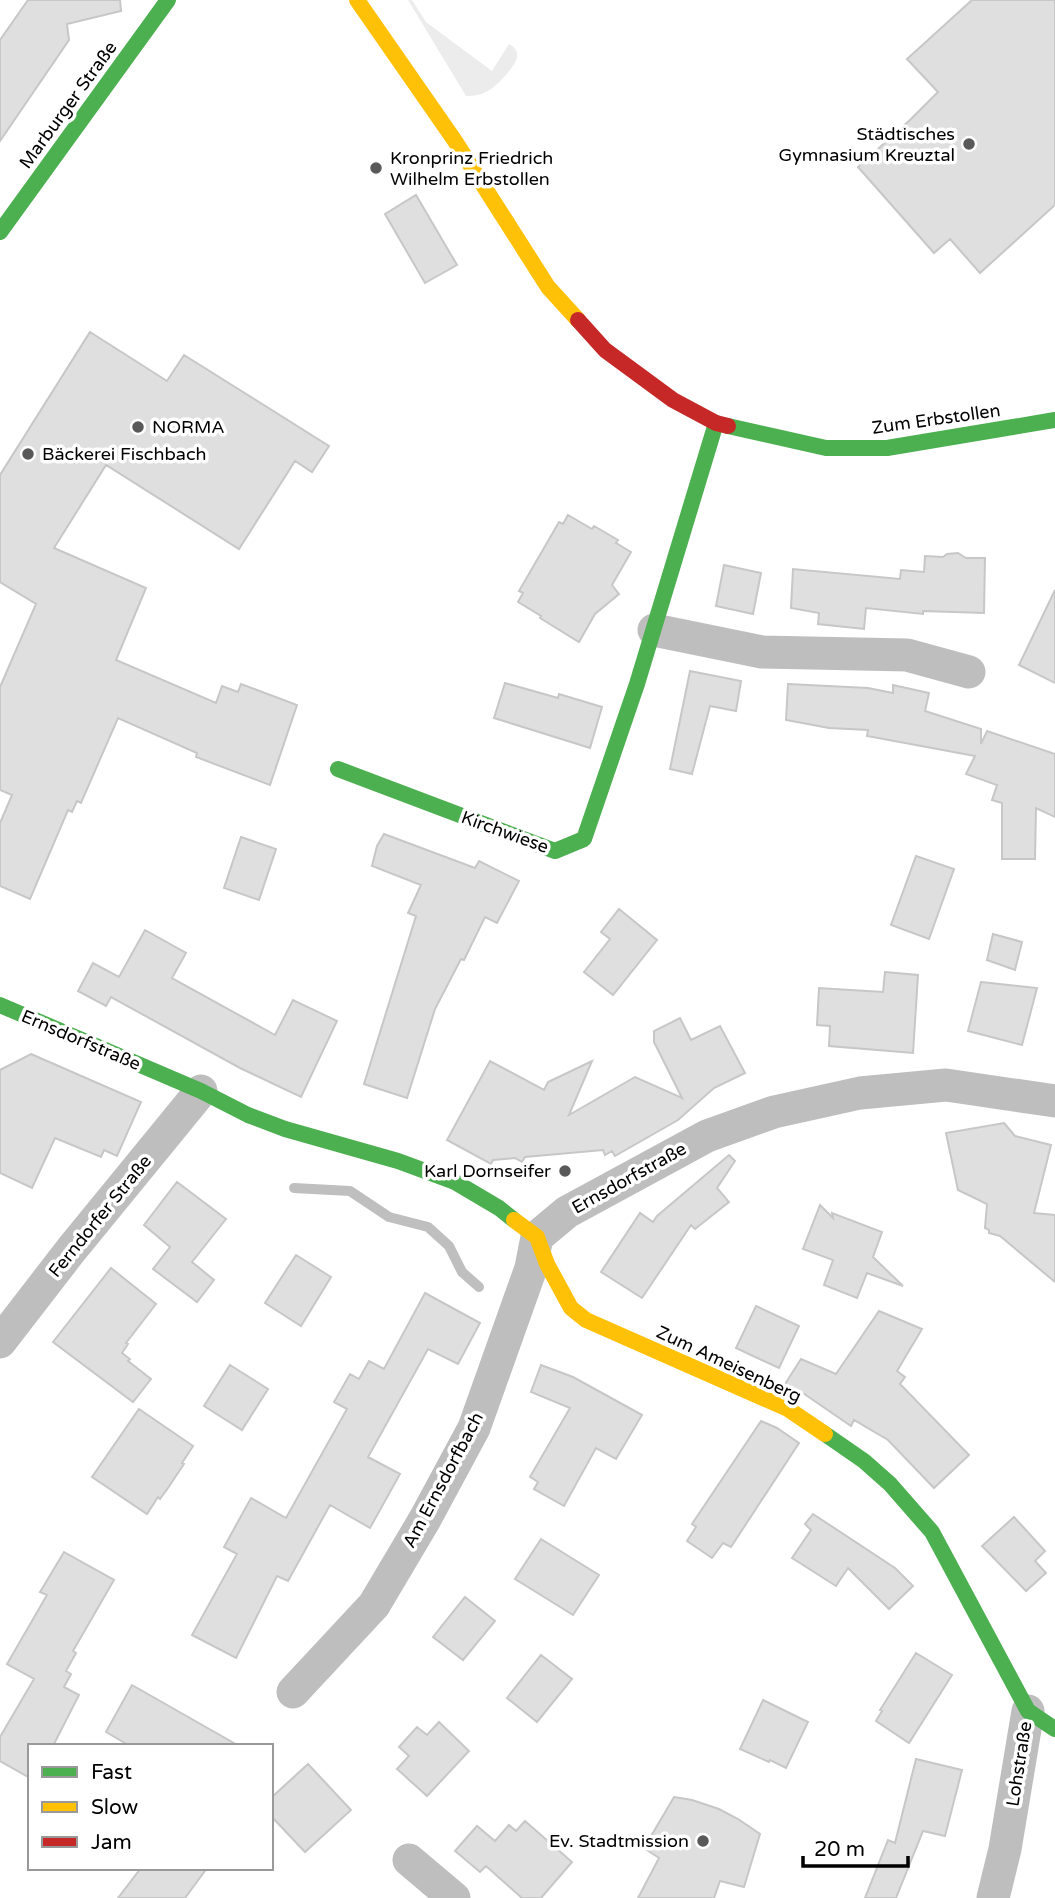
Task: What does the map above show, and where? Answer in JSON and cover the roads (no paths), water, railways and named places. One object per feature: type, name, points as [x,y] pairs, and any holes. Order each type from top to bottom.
[{"type":"street","name":"Marburger Straße","points":[[0,232],[168,0]]},
{"type":"street","name":"Zum Erbstollen","points":[[357,0],[455,141],[548,287],[605,350],[673,400],[716,423],[826,448],[887,448],[1055,420]]},
{"type":"street","name":"Kirchwiese","points":[[338,769],[555,851],[584,839],[615,753],[716,423]]},
{"type":"street","points":[[654,630],[762,652],[907,655],[968,672]]},
{"type":"street","name":"Ernsdorfstraße","points":[[0,1005],[201,1091],[248,1115],[285,1129],[398,1161],[454,1182],[499,1208],[537,1237],[567,1212],[706,1136],[774,1112],[859,1093],[946,1085],[1055,1101]]},
{"type":"street","name":"Ferndorfer Straße","points":[[0,1342],[201,1091]]},
{"type":"street","name":"Am Ernsdorfbach","points":[[293,1692],[374,1605],[425,1520],[474,1429],[531,1268],[537,1237]]},
{"type":"street","name":"Zum Ameisenberg","points":[[537,1237],[547,1264],[571,1308],[586,1320],[789,1409],[864,1461],[890,1484],[932,1532],[1042,1720]]},
{"type":"street","name":"Lohstraße","points":[[993,1898],[1042,1720]]},
{"type":"street","points":[[409,1860],[454,1898]]},
{"type":"waterway","points":[[294,1188],[350,1191],[389,1217],[428,1227],[449,1246],[462,1272],[479,1287]]},
{"type":"place","name":"Städtisches Gymnasium Kreuztal","points":[[969,144]]},
{"type":"place","name":"Kronprinz Friedrich Wilhelm Erbstollen","points":[[376,168]]},
{"type":"place","name":"NORMA","points":[[138,427]]},
{"type":"place","name":"Bäckerei Fischbach","points":[[28,454]]},
{"type":"place","name":"Karl Dornseifer","points":[[565,1171]]},
{"type":"place","name":"Ev. Stadtmission","points":[[703,1841]]}]
